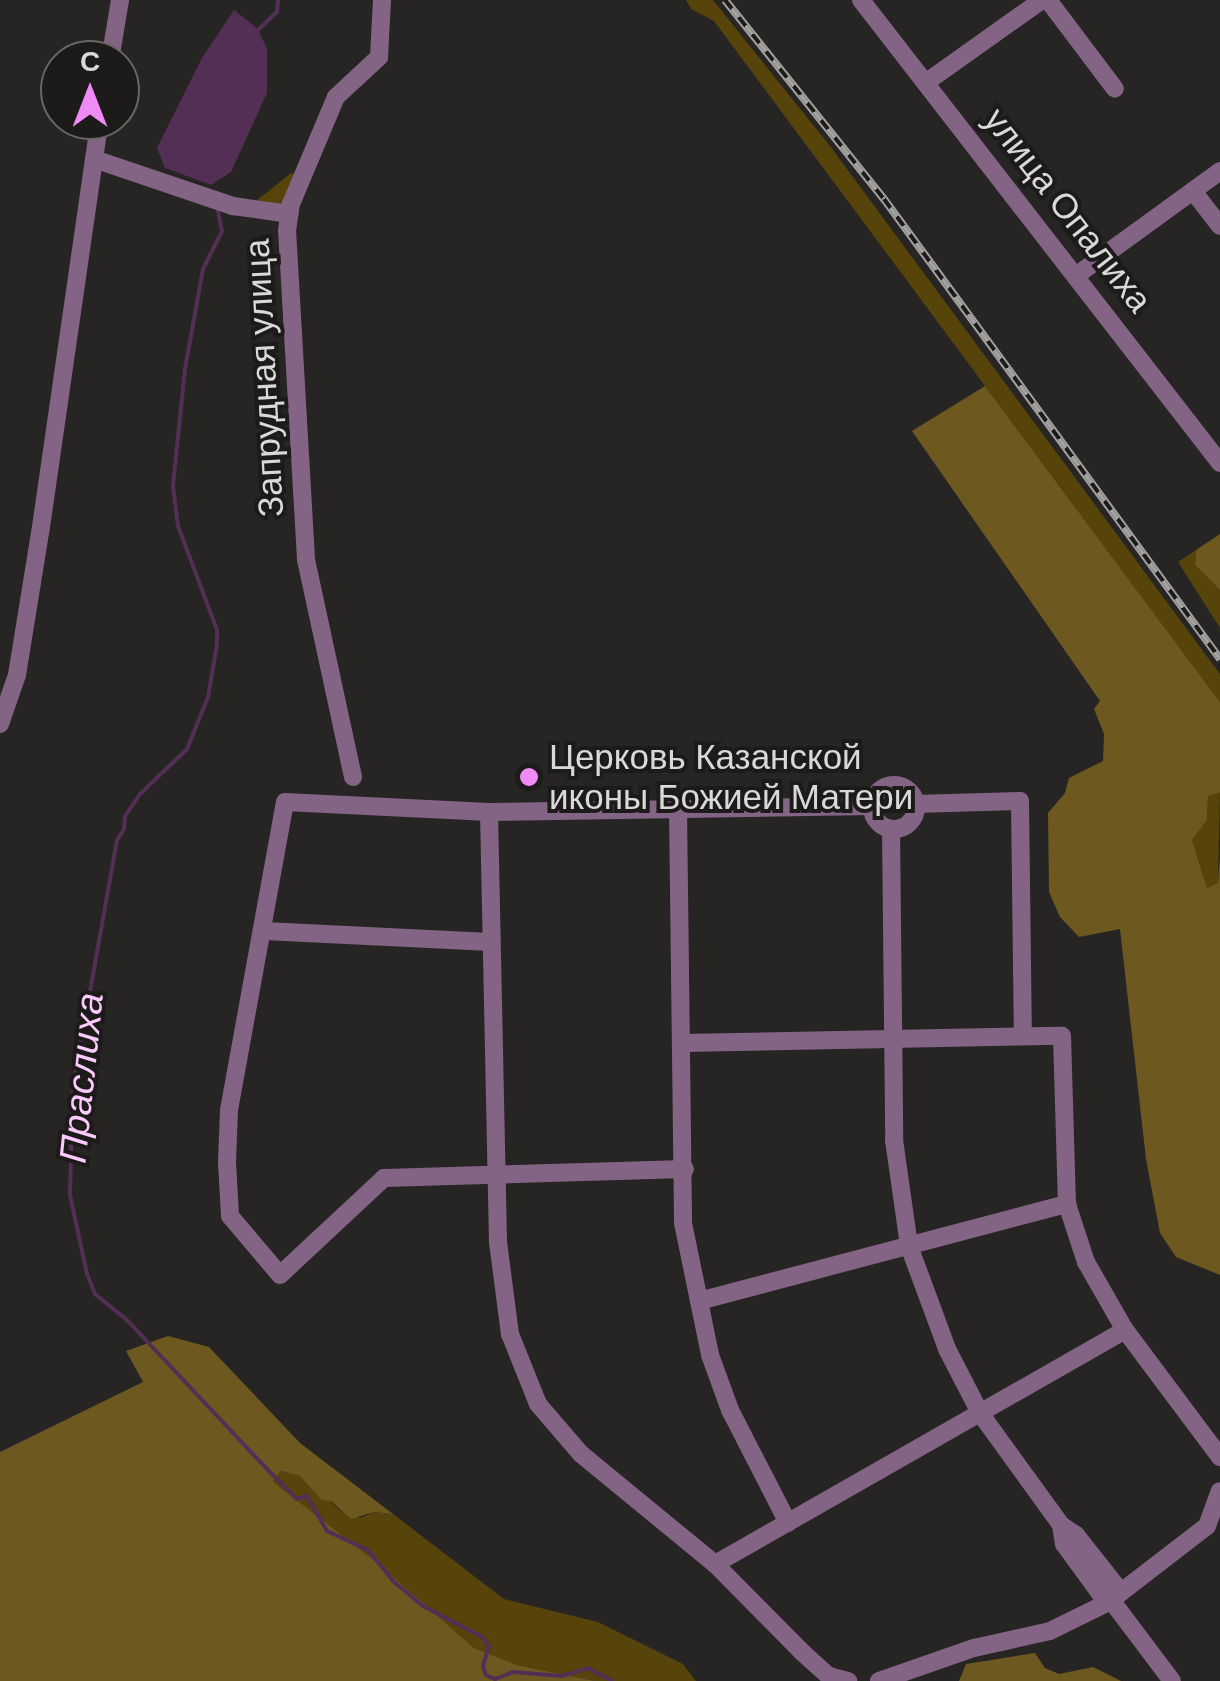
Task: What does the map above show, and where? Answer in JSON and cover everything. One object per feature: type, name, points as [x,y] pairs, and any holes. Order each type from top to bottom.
[{"type":"street","points":[[113,40],[120,0]]},
{"type":"street","name":"Запрудная улица","points":[[352,777],[306,560],[289,214],[336,97],[379,57],[382,0]]},
{"type":"street","name":"улица Опалиха","points":[[861,0],[928,81],[1220,463]]},
{"type":"street","points":[[928,81],[1045,0],[1115,89]]},
{"type":"street","points":[[0,724],[17,676],[97,140]]},
{"type":"street","points":[[94,160],[232,206],[289,214]]},
{"type":"street","points":[[1078,275],[1220,171]]},
{"type":"street","points":[[1193,191],[1220,226]]},
{"type":"street","points":[[900,785],[910,792],[916,804],[914,817],[905,826],[892,829],[874,817],[872,806],[876,794],[886,786],[900,785]]},
{"type":"street","points":[[916,804],[1020,801],[1023,1034]]},
{"type":"street","points":[[685,1169],[384,1178],[280,1275],[230,1216],[229,1110],[284,802],[489,812],[872,806]]},
{"type":"street","points":[[678,808],[683,1223],[710,1356],[730,1410],[788,1522]]},
{"type":"street","points":[[489,812],[498,1242],[510,1334],[538,1404],[580,1454],[715,1564],[828,1676],[848,1681]]},
{"type":"street","points":[[892,829],[894,1140],[909,1246],[947,1350],[980,1413],[1061,1525],[1064,1544],[1113,1598],[1172,1681]]},
{"type":"street","points":[[264,931],[491,942]]},
{"type":"street","points":[[682,1043],[1062,1036],[1067,1204],[1086,1262],[1125,1330],[1220,1457]]},
{"type":"street","points":[[698,1302],[1067,1204]]},
{"type":"street","points":[[715,1564],[1125,1330]]},
{"type":"street","points":[[879,1681],[974,1648],[1050,1631],[1113,1598],[1207,1526],[1220,1492]]},
{"type":"shaded area","points":[[686,0],[713,0],[830,146],[1220,674],[1220,702],[714,21],[691,9]]},
{"type":"shaded area","points":[[234,10],[258,29],[267,49],[267,93],[231,172],[211,185],[165,168],[157,148],[202,58]]},
{"type":"shaded area","points":[[291,173],[295,174],[286,202],[275,210],[251,205]]},
{"type":"shaded area","points":[[985,386],[1220,702],[1220,792],[1208,796],[1207,820],[1192,840],[1207,888],[1218,883],[1220,857],[1220,1275],[1176,1257],[1160,1233],[1146,1159],[1120,929],[1079,937],[1060,917],[1049,892],[1048,813],[1065,793],[1069,778],[1103,761],[1104,734],[1094,709],[1100,701],[912,431]]},
{"type":"shaded area","points":[[1220,534],[1220,590],[1195,565],[1196,550]]},
{"type":"shaded area","points":[[1196,550],[1195,565],[1220,590],[1220,628],[1178,562]]},
{"type":"shaded area","points":[[1220,792],[1218,883],[1207,888],[1192,840],[1207,820],[1208,796]]},
{"type":"shaded area","points":[[168,1336],[209,1347],[300,1443],[393,1514],[374,1512],[351,1519],[332,1502],[321,1499],[300,1476],[281,1471],[273,1482],[375,1561],[474,1648],[517,1665],[595,1681],[0,1681],[0,1452],[143,1382],[126,1351]]},
{"type":"shaded area","points":[[280,1471],[301,1476],[341,1511],[360,1518],[374,1512],[393,1514],[504,1599],[598,1622],[683,1664],[696,1681],[595,1681],[517,1665],[474,1648],[375,1561],[273,1483]]},
{"type":"shaded area","points":[[1035,1653],[1045,1668],[1059,1674],[1093,1667],[1121,1681],[959,1681],[966,1664]]},
{"type":"waterway","name":"Праслиха","points":[[257,31],[277,12],[278,0]]},
{"type":"waterway","name":"Праслиха","points":[[217,206],[222,231],[203,269],[185,369],[173,486],[178,526],[217,630],[217,644],[208,697],[187,749],[140,794],[125,816],[124,829],[117,840],[73,1086],[70,1195],[87,1274],[95,1294],[127,1320],[266,1468],[297,1499],[307,1496],[327,1531],[368,1550],[393,1581],[423,1606],[482,1637],[489,1646],[483,1666],[486,1675],[495,1679],[513,1672],[562,1676],[588,1668],[612,1681]]},
{"type":"railway","points":[[725,0],[884,199],[1220,659]]},
{"type":"place","name":"Церковь Казанской иконы Божией Матери","points":[[529,777]]}]
